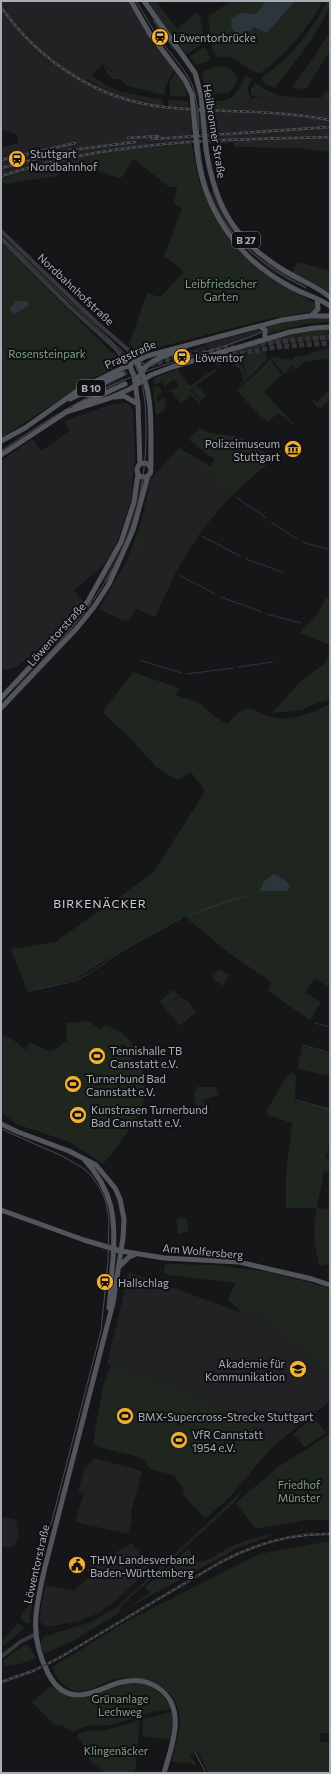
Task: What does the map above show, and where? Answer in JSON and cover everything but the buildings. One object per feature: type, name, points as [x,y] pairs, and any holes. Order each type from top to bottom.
[{"type":"main road","name":"Heilbronner Straße","points":[[130,1],[153,38],[185,80],[192,95],[199,168],[213,208],[232,239],[240,249],[275,277],[317,299]]},
{"type":"main road","name":"Heilbronner Straße","points":[[144,1],[194,73],[201,96],[206,149],[214,189],[224,213],[233,226],[264,257],[286,272],[312,285],[330,297]]},
{"type":"main road","points":[[307,295],[312,288],[312,285]]},
{"type":"main road","points":[[310,316],[318,309],[317,299]]},
{"type":"main road","name":"B 27","points":[[317,299],[330,306]]},
{"type":"main road","name":"Pragstraße","points":[[1,442],[61,404],[83,387],[155,353],[260,326],[310,316],[330,316]]},
{"type":"main road","points":[[260,326],[265,330],[265,340]]},
{"type":"main road","points":[[66,412],[110,398],[135,386],[151,375],[304,329],[330,327]]},
{"type":"main road","points":[[135,386],[142,371],[151,362],[191,343]]},
{"type":"main road","name":"Löwentorstraße","points":[[1,708],[77,628],[105,591],[129,541],[148,476],[151,473],[151,419],[145,378],[137,361]]},
{"type":"main road","points":[[130,366],[151,375]]},
{"type":"main road","name":"Löwentorstraße","points":[[1,698],[72,622],[88,601],[121,542],[134,502],[138,474],[137,469],[140,464],[138,404],[134,376],[130,366]]},
{"type":"main road","name":"B 10","points":[[61,404],[122,374]]},
{"type":"main road","name":"B 10","points":[[1,455],[66,412],[125,384]]},
{"type":"main road","points":[[110,398],[124,396],[138,404]]},
{"type":"main road","points":[[140,464],[145,463],[151,466]]},
{"type":"main road","points":[[138,474],[144,477],[148,476]]},
{"type":"main road","name":"Löwentorstraße","points":[[1,1124],[90,1160],[102,1170],[118,1194],[124,1219],[114,1303],[108,1321],[37,1601],[37,1647],[48,1673],[54,1683],[63,1691],[80,1695],[121,1682],[136,1680],[158,1688],[167,1696],[174,1710],[175,1732],[164,1773]]},
{"type":"main road","name":"Löwentorstraße","points":[[83,1158],[97,1174],[111,1205],[115,1230],[108,1321]]},
{"type":"main road","points":[[1,1210],[114,1250],[121,1251]]},
{"type":"main road","name":"Am Wolfersberg","points":[[121,1251],[164,1258],[239,1262],[312,1279],[330,1285]]},
{"type":"main road","points":[[118,1268],[129,1258],[137,1254]]},
{"type":"street","name":"Nordbahnhofstraße","points":[[1,231],[96,322],[133,354],[137,361]]},
{"type":"street","name":"Nordbahnhofstraße","points":[[1,239],[71,308],[114,347],[130,366]]},
{"type":"street","points":[[1,1657],[20,1642],[36,1634]]},
{"type":"shaded area","points":[[1,1],[128,1],[151,40],[174,69],[166,86],[162,81],[146,83],[133,82],[117,76],[103,63],[92,76],[78,73],[49,54],[33,39],[30,33],[21,28],[53,59],[93,84],[120,94],[163,106],[235,110],[255,97],[273,100],[273,95],[278,96],[280,101],[330,101],[330,139],[209,144],[208,129],[191,130],[192,144],[161,146],[81,159],[29,170],[1,179],[1,148],[18,143],[17,134],[1,130]]},
{"type":"shaded area","points":[[266,1],[295,1],[267,33],[254,27],[245,34],[238,34],[233,30],[231,25],[232,18],[242,13],[256,14]]},
{"type":"shaded area","points":[[213,191],[225,217],[244,242],[267,262],[307,286],[306,289],[273,272],[238,243],[225,227],[209,194]]},
{"type":"shaded area","points":[[14,301],[26,301],[29,304],[15,314],[9,309],[15,303]]},
{"type":"shaded area","points":[[260,329],[262,333],[210,352],[201,354],[201,352],[209,350],[208,347],[169,360],[169,358],[207,345],[207,343]]},
{"type":"shaded area","points":[[122,377],[125,382],[88,399],[86,393]]},
{"type":"shaded area","points":[[123,402],[128,403],[133,410],[135,458],[131,499],[117,542],[105,564],[74,590],[83,601],[74,613],[43,646],[16,667],[5,670],[1,667],[1,461],[32,439],[41,451],[69,431],[65,421],[109,405]]},
{"type":"shaded area","points":[[174,453],[215,479],[215,486],[231,496],[202,530],[176,572],[155,617],[137,609],[126,622],[99,609],[128,559],[142,520],[150,480]]},
{"type":"shaded area","points":[[140,477],[145,479],[136,518],[107,584],[103,580],[122,545]]},
{"type":"shaded area","points":[[90,602],[93,604],[78,623],[16,690],[16,685],[73,624]]},
{"type":"shaded area","points":[[274,874],[285,880],[291,887],[286,891],[260,891],[264,881]]},
{"type":"shaded area","points":[[179,996],[189,1002],[196,1012],[180,1026],[164,1007]]},
{"type":"shaded area","name":"Hallschlag","points":[[129,1272],[268,1322],[330,1376],[330,1401],[272,1447],[241,1415],[219,1403],[217,1408],[159,1379],[107,1364]]},
{"type":"shaded area","points":[[93,1458],[142,1471],[131,1512],[132,1520],[128,1534],[75,1522],[84,1493],[78,1492],[84,1470],[91,1463]]},
{"type":"shaded area","points":[[1,1517],[16,1520],[19,1536],[16,1543],[12,1547],[1,1547]]},
{"type":"shaded area","points":[[131,1543],[150,1565],[149,1570],[114,1602],[99,1613],[80,1621],[47,1627],[42,1624],[40,1621],[40,1615],[45,1585],[74,1591],[91,1575],[87,1570],[104,1555],[109,1559],[123,1547],[125,1548]]},
{"type":"green space","points":[[147,1],[156,1],[177,29],[197,12],[200,18],[205,42],[186,55]]},
{"type":"green space","points":[[231,1],[323,1],[296,41],[270,66],[260,73],[254,72],[231,58],[217,58],[212,47],[208,17]]},
{"type":"green space","points":[[327,1],[330,1],[330,7],[311,41],[275,88],[265,84],[261,78],[281,62],[299,44],[307,34]]},
{"type":"green space","points":[[22,27],[49,54],[75,71],[92,76],[109,87],[121,92],[163,100],[163,106],[123,95],[85,79],[51,57],[35,43],[21,28]]},
{"type":"green space","points":[[330,33],[330,51],[306,89],[292,88]]},
{"type":"green space","points":[[205,47],[211,60],[197,65],[189,57]]},
{"type":"green space","points":[[103,63],[122,78],[137,82],[163,81],[166,86],[164,95],[127,86],[121,79],[114,79],[107,74]]},
{"type":"green space","points":[[220,66],[230,69],[237,76],[236,84],[229,93],[207,95],[202,73],[212,67]]},
{"type":"green space","points":[[176,72],[183,80],[187,96],[170,96],[170,81]]},
{"type":"green space","points":[[246,75],[252,79],[247,89],[251,99],[236,110],[208,108],[207,101],[223,101],[236,94]]},
{"type":"green space","points":[[256,83],[279,95],[295,97],[321,98],[324,93],[330,91],[330,101],[280,101],[278,96],[274,95],[273,100],[251,95],[251,88]]},
{"type":"green space","points":[[169,100],[188,101],[188,107],[168,106]]},
{"type":"green space","points":[[330,139],[330,152],[298,148],[234,147],[234,142]]},
{"type":"green space","name":"Leibfriedscher Garten","points":[[192,144],[197,172],[205,198],[231,241],[248,259],[267,275],[290,290],[315,303],[317,307],[311,312],[267,319],[137,353],[129,344],[147,293],[160,297],[184,272],[164,256],[182,208],[174,204],[177,187],[169,187],[134,159],[122,177],[118,178],[86,166],[75,165],[66,168],[57,176],[6,184],[1,183],[1,179],[72,160],[143,148]]},
{"type":"green space","name":"Rosensteinpark","points":[[1,243],[111,352],[116,354],[115,368],[90,380],[1,438]]},
{"type":"green space","points":[[298,262],[330,271],[330,293],[292,272]]},
{"type":"green space","points":[[330,318],[330,322],[305,324],[268,334],[266,327],[301,319]]},
{"type":"green space","points":[[330,329],[330,340],[294,341],[268,345],[268,341],[283,336]]},
{"type":"green space","points":[[263,343],[265,347],[241,354],[218,356]]},
{"type":"green space","points":[[264,349],[267,359],[247,380],[245,367],[237,359],[238,356]]},
{"type":"green space","points":[[330,349],[330,358],[305,362],[296,369],[293,366],[284,374],[270,357],[292,360],[294,357]]},
{"type":"green space","points":[[231,357],[244,368],[246,380],[238,387],[244,379],[240,370],[230,360],[223,362],[215,372],[196,385],[206,395],[201,400],[192,390],[193,388],[190,390],[201,401],[200,404],[191,395],[181,403],[170,391],[179,386],[174,379],[165,386],[161,382],[153,385],[154,378],[177,369],[190,386],[218,367],[214,361],[203,364],[203,362]]},
{"type":"green space","points":[[270,359],[282,375],[264,392],[297,427],[278,413],[268,422],[252,408],[237,390]]},
{"type":"green space","points":[[160,386],[159,387],[162,391],[156,398],[159,402],[163,397],[165,400],[165,409],[156,416],[153,387]]},
{"type":"green space","points":[[330,389],[330,400],[319,409],[312,401],[314,399],[317,402]]},
{"type":"green space","points":[[200,428],[209,433],[242,438],[273,459],[231,496],[215,486],[215,479],[174,453],[179,448],[210,466],[215,460],[188,439]]},
{"type":"green space","points":[[141,523],[139,538],[147,547],[143,554],[139,555],[134,543]]},
{"type":"green space","points":[[326,598],[330,599],[330,645],[300,633],[319,612]]},
{"type":"green space","points":[[330,656],[330,699],[322,703],[320,701],[302,710],[272,713],[301,681],[323,665]]},
{"type":"green space","points":[[133,672],[179,688],[176,695],[200,703],[211,714],[227,724],[241,711],[246,709],[283,719],[311,713],[330,704],[330,987],[314,979],[305,993],[321,1002],[310,1020],[268,991],[271,982],[229,953],[184,916],[120,951],[74,980],[27,991],[11,949],[55,942],[153,873],[205,791],[191,772],[180,779],[176,779],[156,767],[132,740],[102,712]],"holes":[[[285,880],[291,887],[276,890],[268,890]]]},
{"type":"green space","points":[[219,969],[229,975],[223,986],[212,978]]},
{"type":"green space","points":[[173,990],[179,995],[164,1007],[160,1002],[161,1000]]},
{"type":"green space","name":"Turnerbund Bad Cannstatt e.V.","points":[[89,1021],[100,1030],[106,1025],[126,1036],[130,1040],[136,1055],[130,1052],[124,1045],[119,1044],[131,1056],[134,1064],[143,1071],[144,1081],[144,1099],[138,1115],[121,1142],[103,1164],[70,1142],[16,1124],[1,1112],[1,1034],[12,1039],[26,1050],[29,1042],[50,1051],[56,1049],[67,1040],[66,1023]]},
{"type":"green space","points":[[302,1046],[330,1054],[330,1076],[297,1069]]},
{"type":"green space","points":[[292,1072],[296,1076],[295,1102],[330,1108],[330,1141],[326,1158],[330,1159],[330,1172],[324,1171],[317,1208],[330,1210],[330,1264],[319,1266],[314,1237],[316,1208],[286,1208],[286,1175],[292,1123],[268,1115],[266,1112],[286,1077]]},
{"type":"green space","points":[[197,1087],[216,1087],[219,1095],[203,1100],[208,1115],[202,1116],[196,1106],[195,1090]]},
{"type":"green space","points":[[179,1217],[187,1219],[189,1231],[179,1234],[176,1220]]},
{"type":"green space","points":[[167,1264],[215,1265],[263,1271],[324,1286],[330,1290],[330,1376],[268,1322],[241,1312],[228,1300],[235,1283],[168,1275],[164,1272],[164,1267]]},
{"type":"green space","name":"VfR Cannstatt 1954 e.V.","points":[[111,1365],[159,1379],[217,1408],[219,1403],[241,1415],[272,1447],[229,1498],[205,1519],[182,1493],[185,1490],[173,1475],[151,1469],[138,1457],[99,1447],[93,1443],[103,1386]]},
{"type":"green space","points":[[313,1417],[326,1433],[305,1447],[293,1434]]},
{"type":"green space","name":"Friedhof Münster","points":[[330,1434],[330,1520],[305,1520],[256,1529],[236,1504],[275,1469]]},
{"type":"green space","points":[[241,1492],[237,1500],[119,1608],[122,1611],[73,1641],[44,1654],[40,1645],[43,1637],[91,1622],[117,1607]]},
{"type":"green space","points":[[275,1534],[238,1548],[122,1611],[150,1593],[145,1587],[188,1549],[196,1561],[204,1561],[238,1544]]},
{"type":"green space","points":[[330,1541],[330,1733],[319,1733],[320,1742],[330,1742],[328,1756],[330,1757],[330,1773],[208,1773],[197,1750],[190,1755],[197,1766],[189,1763],[172,1762],[180,1718],[177,1706],[172,1696],[164,1689],[155,1683],[145,1680],[123,1678],[112,1680],[88,1690],[75,1691],[66,1687],[54,1672],[52,1667],[129,1620],[259,1554]]},
{"type":"green space","points":[[30,1589],[35,1591],[30,1615],[31,1622],[26,1623],[20,1618],[28,1606]]},
{"type":"green space","points":[[18,1623],[23,1627],[23,1629],[5,1645],[2,1645],[1,1642]]},
{"type":"green space","points":[[25,1645],[29,1646],[36,1658],[20,1664],[4,1666],[3,1660]]},
{"type":"green space","name":"Grünanlage Lechweg","points":[[136,1683],[148,1686],[157,1691],[165,1698],[171,1709],[153,1712],[112,1725],[87,1726],[72,1732],[62,1725],[54,1724],[32,1702],[50,1687],[69,1697],[78,1698],[93,1695],[121,1685]]},
{"type":"green space","points":[[172,1712],[173,1729],[170,1740],[142,1736],[143,1719]]},
{"type":"green space","name":"Klingenäcker","points":[[140,1720],[135,1773],[104,1773],[84,1754],[86,1752],[77,1734],[87,1731],[106,1730]]},
{"type":"waterway","points":[[236,497],[266,518]]},
{"type":"waterway","points":[[271,522],[297,539]]},
{"type":"waterway","points":[[202,536],[240,556]]},
{"type":"waterway","points":[[302,542],[330,550]]},
{"type":"waterway","points":[[246,559],[282,572]]},
{"type":"waterway","points":[[179,575],[215,594]]},
{"type":"waterway","points":[[221,597],[262,612]]},
{"type":"waterway","points":[[266,614],[301,623]]},
{"type":"waterway","points":[[140,660],[181,673]]},
{"type":"waterway","points":[[238,667],[273,662]]},
{"type":"waterway","points":[[186,674],[234,668]]},
{"type":"waterway","points":[[190,915],[228,901],[248,896]]},
{"type":"waterway","points":[[29,991],[75,981],[90,973],[120,952],[183,917]]},
{"type":"waterway","points":[[315,1023],[330,1027]]},
{"type":"waterway","points":[[303,1045],[330,1053]]},
{"type":"waterway","points":[[295,1100],[330,1109]]},
{"type":"tunnel","points":[[253,344],[330,337]]},
{"type":"tunnel","points":[[203,360],[276,347],[330,343]]},
{"type":"tunnel","points":[[122,374],[172,358],[234,347]]},
{"type":"tram line","points":[[136,1],[160,40],[178,62],[193,87],[197,102],[199,143],[204,176],[211,198],[221,217],[248,249],[285,276],[306,288]]},
{"type":"tram line","points":[[153,20],[174,49]]},
{"type":"tram line","points":[[1,236],[131,360]]},
{"type":"tram line","points":[[1,451],[72,406],[108,387],[147,371],[234,343],[262,332]]},
{"type":"tram line","points":[[1,705],[83,614],[104,583],[122,551],[135,516],[143,476],[146,412],[144,392],[138,372],[129,355]]},
{"type":"tram line","points":[[132,357],[144,364],[158,363]]},
{"type":"tram line","points":[[1,1129],[62,1156],[83,1168],[91,1175],[101,1190],[106,1202],[109,1219],[108,1261],[101,1331],[34,1590]]},
{"type":"tram line","points":[[195,1752],[206,1773]]},
{"type":"railway","points":[[1,7],[16,27],[52,61],[93,87],[116,96],[140,103],[164,107],[289,114],[330,120]]},
{"type":"railway","points":[[152,139],[330,127]]},
{"type":"railway","points":[[128,138],[158,136]]},
{"type":"railway","points":[[1,176],[81,156],[154,145],[229,140],[330,137]]},
{"type":"railway","points":[[1,168],[71,150],[135,142]]},
{"type":"railway","points":[[1,160],[75,143]]},
{"type":"railway","points":[[1,1682],[33,1671],[59,1658],[219,1563],[245,1550],[273,1541],[301,1535],[330,1534]]},
{"type":"place","name":"Löwentorbrücke","points":[[160,37]]},
{"type":"place","name":"Stuttgart Nordbahnhof","points":[[17,159]]},
{"type":"place","name":"Löwentor","points":[[182,357]]},
{"type":"place","name":"Polizeimuseum Stuttgart","points":[[293,449]]},
{"type":"place","name":"Tennishalle TB Cansstatt e.V.","points":[[97,1056]]},
{"type":"place","name":"Turnerbund Bad Cannstatt e.V.","points":[[73,1084]]},
{"type":"place","name":"Kunstrasen Turnerbund Bad Cannstatt e.V.","points":[[78,1115]]},
{"type":"place","name":"Hallschlag","points":[[105,1282]]},
{"type":"place","name":"Akademie für Kommunikation","points":[[298,1369]]},
{"type":"place","name":"BMX-Supercross-Strecke Stuttgart","points":[[125,1416]]},
{"type":"place","name":"VfR Cannstatt 1954 e.V.","points":[[179,1440]]},
{"type":"place","name":"THW Landesverband Baden-Württemberg","points":[[77,1565]]},
{"type":"district","name":"BIRKENÄCKER","points":[[100,903]]}]
